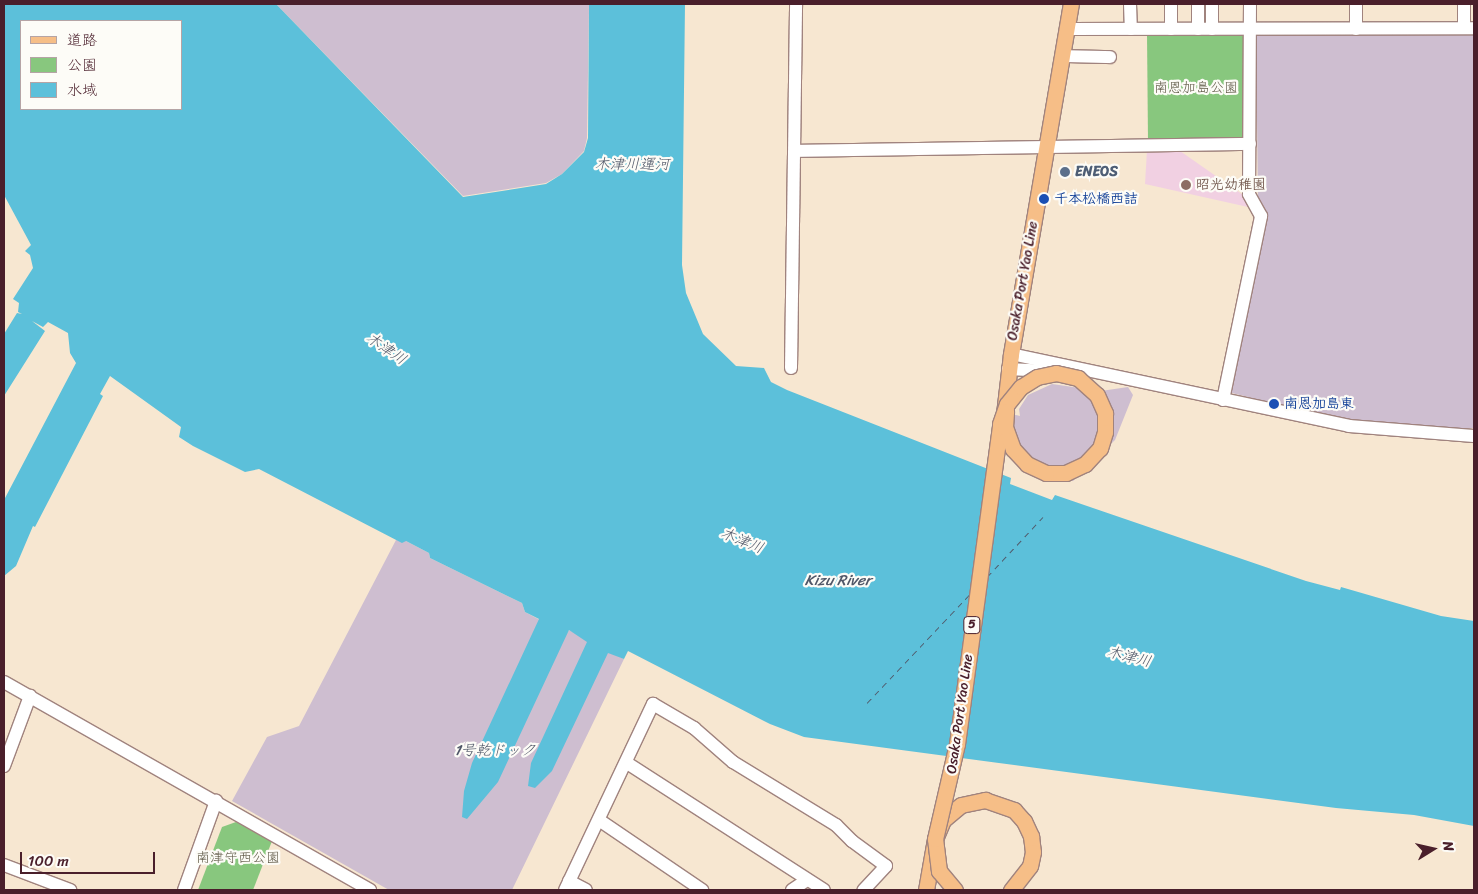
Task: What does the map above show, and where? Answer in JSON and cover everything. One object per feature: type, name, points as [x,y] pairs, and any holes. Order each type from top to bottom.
[{"type":"main road","name":"Osaka Port Yao Line","points":[[956,890],[939,871],[934,838],[957,744],[1000,424],[1003,417],[1005,410],[1007,404],[1021,387],[1030,381],[1037,377],[1056,373],[1081,380],[1097,395],[1105,413],[1106,423],[1105,432],[1100,448],[1086,464],[1066,473],[1056,474],[1046,473],[1036,470],[1027,464],[1019,457],[1012,449],[1008,440],[1005,423],[1005,416],[1009,402],[1027,383],[1053,374],[1077,379],[1097,396],[1105,418],[1101,443],[1085,463],[1061,473],[1041,471],[1019,456],[1009,440],[1006,427],[1004,418],[1003,410],[1008,369],[1071,4]]},
{"type":"main road","name":"5","points":[[956,890],[939,871],[935,839],[940,825],[950,813],[964,803],[982,799],[998,801],[1013,808],[1024,820],[1031,834],[1034,848],[1032,864],[1023,880],[1012,890]]},
{"type":"main road","name":"5","points":[[926,890],[935,839],[943,820],[961,805],[990,800],[1014,810],[1028,828],[1033,852],[1026,875],[1012,890]]},
{"type":"street","points":[[791,368],[796,4]]},
{"type":"street","points":[[1130,4],[1131,29]]},
{"type":"street","points":[[1171,4],[1171,29]]},
{"type":"street","points":[[1198,4],[1198,29]]},
{"type":"street","points":[[1212,4],[1212,29]]},
{"type":"street","points":[[1223,400],[1261,216],[1249,194],[1250,4]]},
{"type":"street","points":[[1356,4],[1356,29]]},
{"type":"street","points":[[1067,29],[1469,28],[1464,4]]},
{"type":"street","points":[[1062,56],[1110,57]]},
{"type":"street","points":[[795,151],[1250,144]]},
{"type":"street","points":[[1011,354],[1349,426],[1474,436]]},
{"type":"street","points":[[1008,369],[1109,374]]},
{"type":"street","points":[[4,682],[370,890]]},
{"type":"street","points":[[4,766],[30,696]]},
{"type":"street","points":[[586,890],[567,886],[627,763],[653,704],[694,728],[733,762],[836,824],[852,841],[886,866],[864,890]]},
{"type":"street","points":[[627,763],[824,890]]},
{"type":"street","points":[[184,890],[216,801]]},
{"type":"street","points":[[599,820],[702,890]]},
{"type":"street","points":[[4,865],[70,890]]},
{"type":"street","points":[[792,890],[807,880]]},
{"type":"shaded area","points":[[276,4],[589,4],[587,138],[584,151],[562,174],[546,183],[463,196]]},
{"type":"shaded area","points":[[1474,32],[1474,428],[1449,429],[1337,419],[1232,393],[1230,390],[1265,210],[1258,205],[1256,35]]},
{"type":"shaded area","points":[[1147,150],[1180,151],[1246,197],[1248,207],[1145,184]]},
{"type":"shaded area","points":[[1052,384],[1101,391],[1128,387],[1133,395],[1115,440],[1073,481],[1044,479],[1027,473],[1004,447],[998,411],[1020,416],[1019,409],[1028,395]]},
{"type":"shaded area","points":[[396,540],[406,541],[429,553],[430,558],[522,603],[525,612],[540,620],[567,633],[569,630],[624,659],[512,890],[389,890],[232,801],[267,737],[299,726]]},
{"type":"green space","name":"南恩加島公園","points":[[1147,34],[1242,34],[1246,36],[1246,140],[1148,141]]},
{"type":"green space","name":"南津守西公園","points":[[236,822],[272,841],[253,890],[198,890],[222,827]]},
{"type":"water","points":[[4,4],[276,4],[463,197],[546,184],[562,174],[584,152],[588,138],[589,4],[685,4],[682,265],[686,293],[703,334],[736,366],[764,368],[771,382],[787,390],[1011,478],[1010,484],[1052,500],[1055,495],[1306,581],[1340,590],[1341,587],[1441,616],[1474,621],[1474,826],[1414,815],[1336,808],[804,737],[770,724],[628,651],[624,659],[608,653],[552,771],[535,788],[528,786],[531,763],[587,642],[569,630],[498,782],[467,819],[462,817],[464,791],[472,763],[539,619],[525,612],[522,603],[430,558],[429,553],[406,541],[402,543],[259,469],[245,472],[193,446],[179,437],[181,427],[110,376],[100,394],[103,396],[35,527],[33,526],[16,566],[4,576],[4,500],[76,363],[70,353],[68,333],[48,322],[43,327],[32,321],[45,331],[4,396],[4,334],[17,313],[22,314],[18,312],[19,303],[13,299],[33,268],[30,255],[25,251],[31,245],[4,195]]},
{"type":"ferry route","points":[[987,577],[1043,517]]},
{"type":"ferry route","points":[[867,703],[970,594]]},
{"type":"place","name":"ENEOS","points":[[1065,172]]},
{"type":"place","name":"昭光幼稚園","points":[[1186,185]]},
{"type":"place","name":"千本松橋西詰","points":[[1044,199]]},
{"type":"place","name":"南恩加島東","points":[[1274,404]]},
{"type":"water label","name":"木津川運河","points":[[632,165]]},
{"type":"water label","name":"木津川","points":[[386,349]]},
{"type":"water label","name":"木津川","points":[[742,541]]},
{"type":"water label","name":"Kizu River","points":[[838,581]]},
{"type":"water label","name":"木津川","points":[[1129,657]]},
{"type":"water label","name":"1号乾ドック","points":[[495,751]]}]
